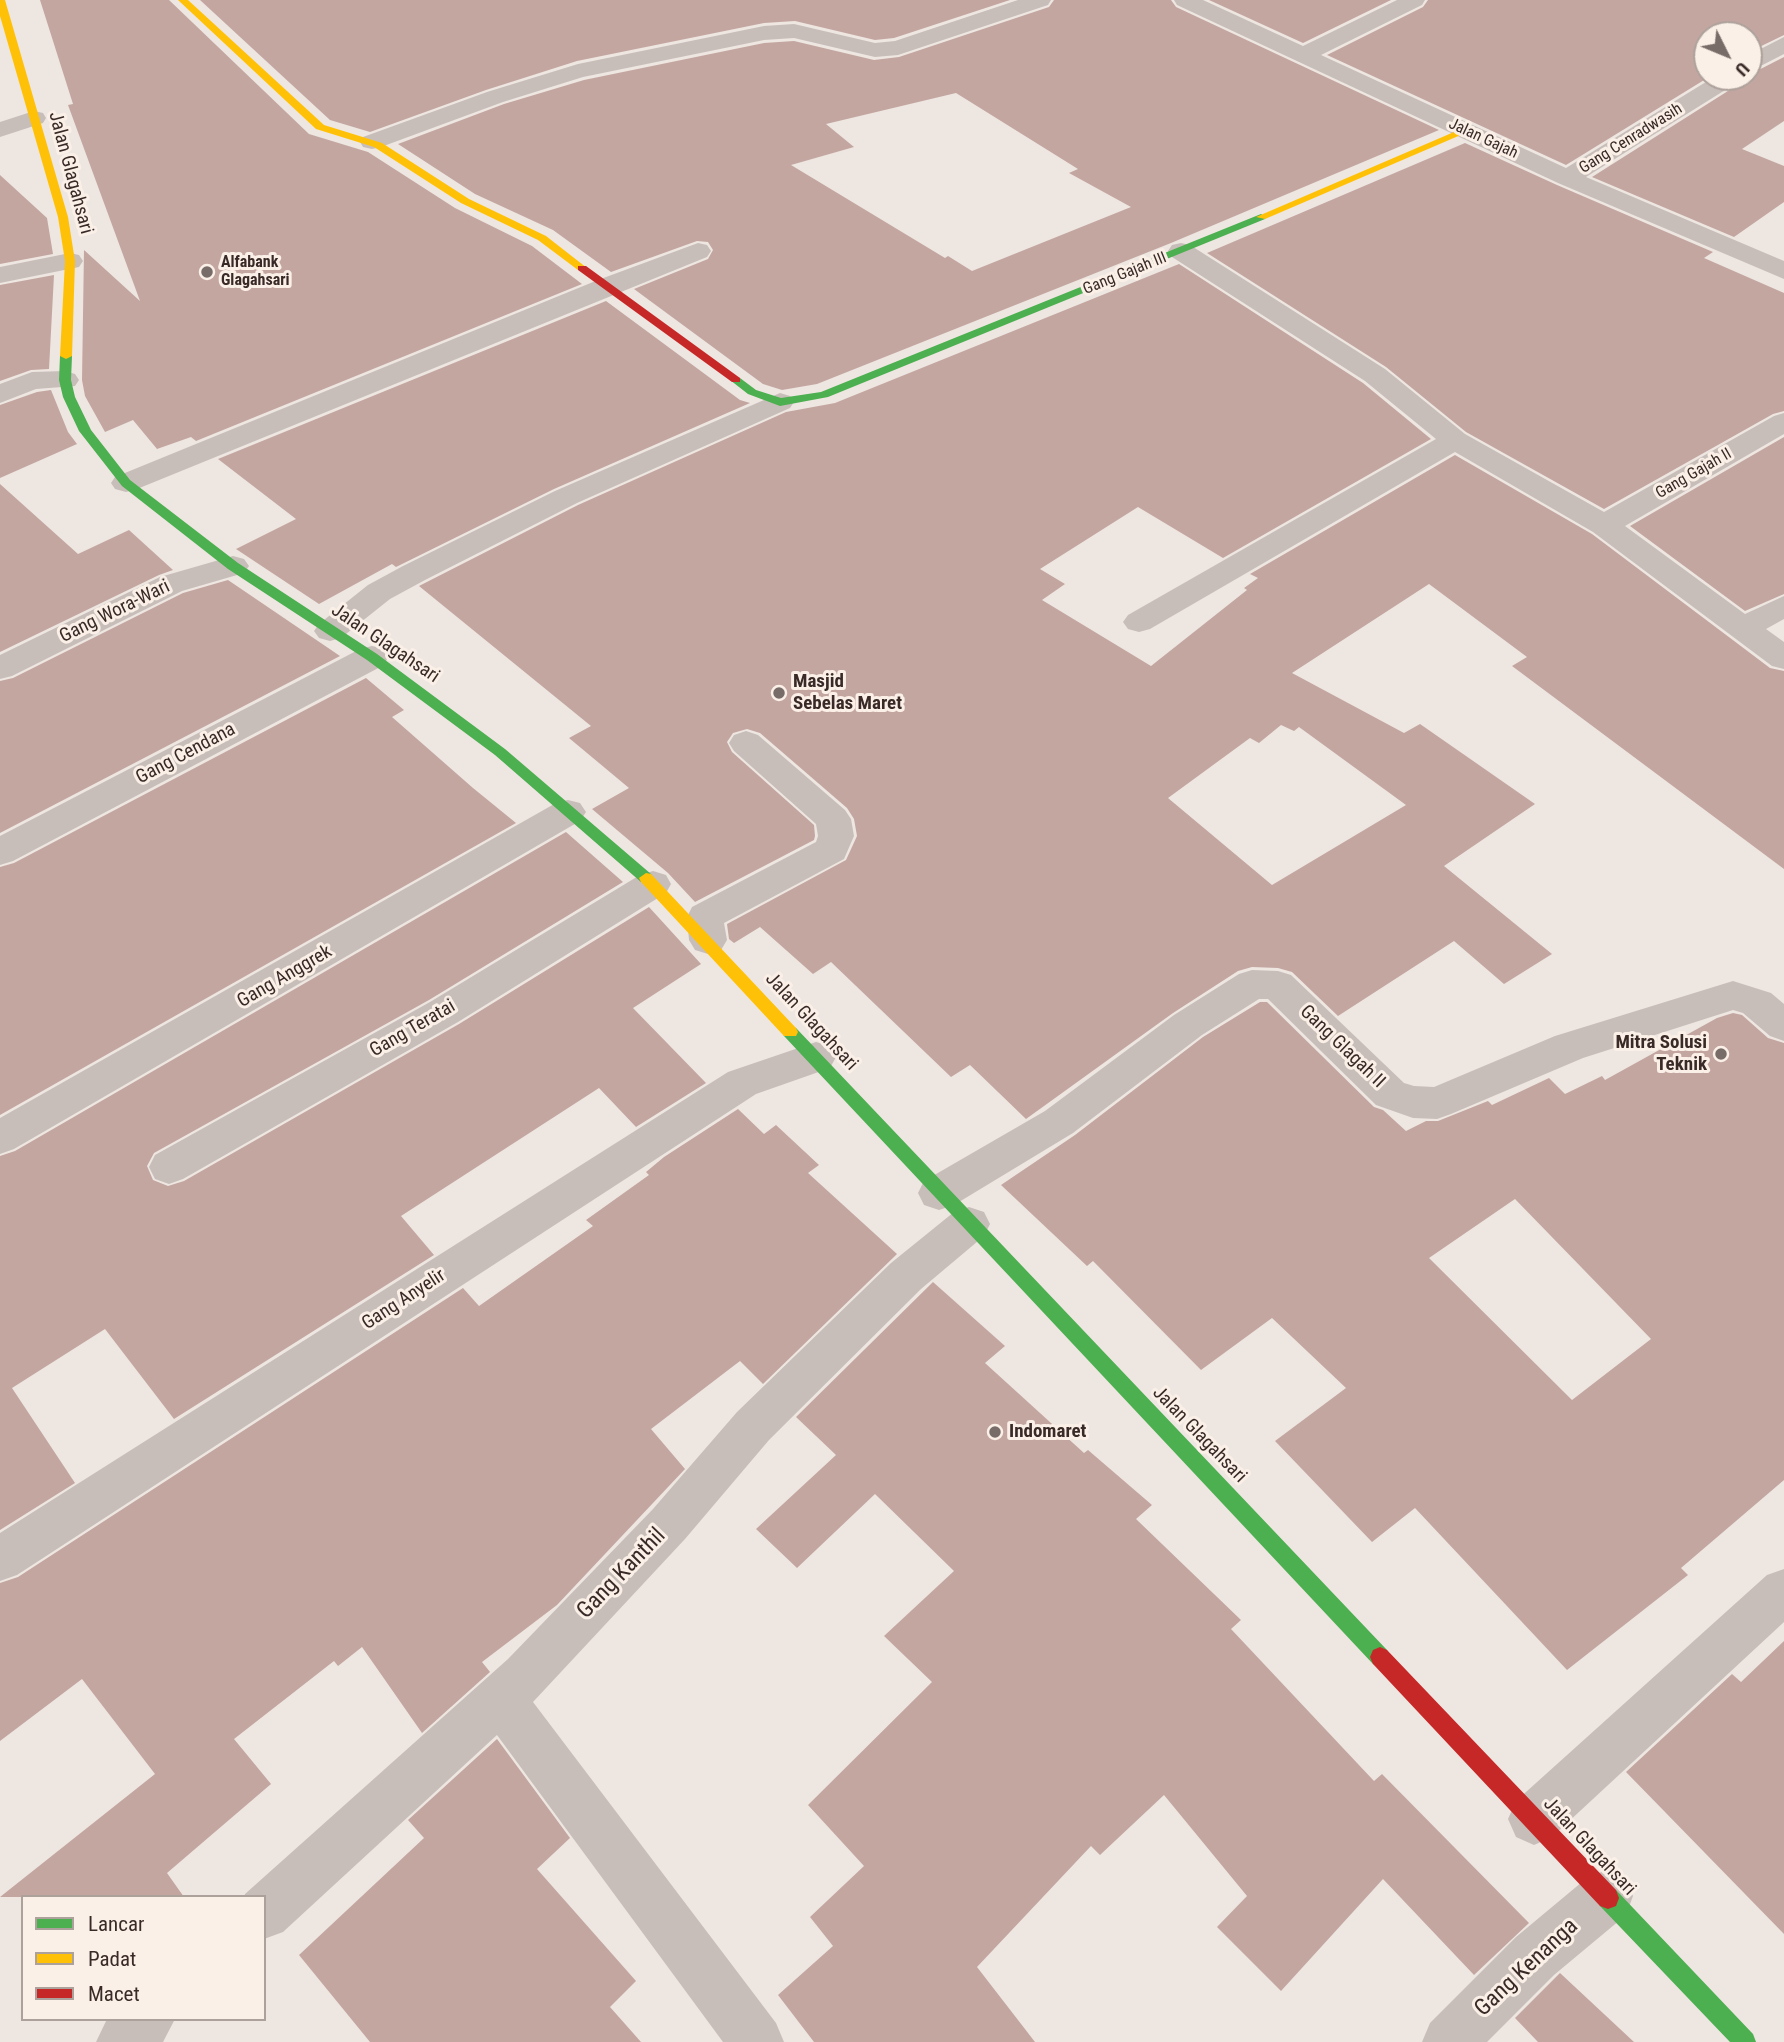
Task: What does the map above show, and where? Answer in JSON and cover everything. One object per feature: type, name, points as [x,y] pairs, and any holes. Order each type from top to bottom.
[{"type":"street","name":"Jalan Glagahsari","points":[[0,0],[63,217],[70,261],[65,380],[69,397],[85,431],[126,483],[233,566],[372,657],[500,752],[653,884],[708,940],[939,1193],[1745,2042]]},
{"type":"street","points":[[183,0],[314,122],[328,130],[372,142],[465,201],[542,238],[752,392],[780,402]]},
{"type":"street","points":[[372,142],[495,97],[578,71],[764,33],[794,31],[875,50],[898,48],[1040,0]]},
{"type":"street","name":"Jalan Gajah","points":[[1185,0],[1567,178],[1784,271]]},
{"type":"street","points":[[1305,54],[1414,0]]},
{"type":"street","points":[[1763,57],[1784,44]]},
{"type":"street","name":"Gang Cenradwasih","points":[[1567,178],[1707,91]]},
{"type":"street","points":[[0,130],[34,118]]},
{"type":"street","name":"Gang Gajah III","points":[[780,402],[824,395],[1181,251],[1465,131]]},
{"type":"street","points":[[126,483],[698,251]]},
{"type":"street","points":[[1181,251],[1375,375],[1455,440],[1604,525],[1784,658]]},
{"type":"street","points":[[0,275],[70,261]]},
{"type":"street","points":[[0,394],[32,381],[65,380]]},
{"type":"street","points":[[330,631],[379,592],[426,566],[566,497],[780,402]]},
{"type":"street","name":"Gang Gajah II","points":[[1604,525],[1784,422]]},
{"type":"street","points":[[1139,622],[1455,440]]},
{"type":"street","name":"Gang Wora-Wari","points":[[0,668],[171,584],[233,566]]},
{"type":"street","points":[[1744,628],[1784,606]]},
{"type":"street","name":"Gang Cendana","points":[[0,852],[372,657]]},
{"type":"street","points":[[708,940],[705,917],[831,850],[836,836],[833,819],[746,744]]},
{"type":"street","name":"Gang Anggrek","points":[[0,1138],[568,812]]},
{"type":"street","name":"Gang Teratai","points":[[169,1167],[444,1012],[653,884]]},
{"type":"street","name":"Gang Glagah II","points":[[939,1193],[1059,1122],[1188,1025],[1252,984],[1278,985],[1390,1094],[1413,1102],[1437,1103],[1569,1047],[1734,995],[1757,1003],[1784,1026]]},
{"type":"street","name":"Gang Anyelir","points":[[0,1559],[742,1083],[816,1057]]},
{"type":"street","name":"Gang Kanthil","points":[[266,1911],[500,1699],[669,1524],[753,1426],[906,1276],[969,1224]]},
{"type":"street","points":[[1534,1819],[1784,1591]]},
{"type":"street","points":[[500,1699],[757,2042]]},
{"type":"street","name":"Gang Kenanga","points":[[1449,2042],[1535,1956],[1607,1896]]},
{"type":"street","points":[[123,2042],[146,2021]]},
{"type":"building","points":[[40,0],[169,0],[309,134],[368,152],[455,208],[532,246],[582,284],[196,441],[191,437],[157,449],[133,420],[105,432],[85,396],[82,380],[84,250],[140,301],[68,105],[73,104]]},
{"type":"building","points":[[200,0],[1010,0],[894,38],[875,40],[795,21],[764,23],[577,61],[370,132],[330,120]]},
{"type":"building","points":[[1054,0],[1171,0],[1176,7],[1439,130],[1171,243],[817,384],[782,390],[763,384],[634,289],[708,259],[713,250],[708,242],[697,241],[611,272],[553,230],[475,194],[398,144],[504,104],[584,80],[764,43],[794,41],[874,60],[899,57],[1049,7]],"holes":[[[956,93],[1078,169],[1069,173],[1131,207],[972,271],[948,256],[945,258],[791,165],[854,147],[826,124]]]},
{"type":"building","points":[[1209,0],[1391,0],[1303,43]]},
{"type":"building","points":[[1428,0],[1784,0],[1784,35],[1763,45],[1763,21],[1693,21],[1693,87],[1566,165],[1327,55],[1423,7]]},
{"type":"building","points":[[1784,57],[1784,121],[1742,149],[1784,166],[1784,202],[1734,237],[1592,177],[1728,91],[1763,91],[1763,68]]},
{"type":"building","points":[[1465,143],[1713,252],[1704,258],[1784,293],[1784,411],[1773,414],[1604,509],[1466,432],[1386,367],[1207,253]]},
{"type":"building","points":[[0,175],[47,218],[53,254],[0,264]]},
{"type":"building","points":[[1179,264],[1363,383],[1431,439],[1223,558],[1138,507],[1040,569],[1065,584],[1042,600],[1151,666],[1247,590],[1244,588],[1258,578],[1250,574],[1455,455],[1592,534],[1770,668],[1784,671],[1784,869],[1512,666],[1527,657],[1429,584],[1292,673],[1404,733],[1420,724],[1535,804],[1444,866],[1552,954],[1504,984],[1454,941],[1338,1016],[1292,972],[1278,968],[1252,967],[1238,971],[1173,1013],[1026,1119],[970,1065],[951,1077],[831,962],[813,974],[760,927],[734,943],[729,939],[727,924],[846,860],[857,836],[854,819],[847,808],[760,733],[747,729],[733,733],[727,742],[732,752],[814,825],[815,836],[814,840],[695,902],[668,873],[592,809],[629,788],[569,738],[591,726],[419,586],[578,505],[786,412],[835,403]],"holes":[[[1281,725],[1294,731],[1299,727],[1406,805],[1272,885],[1168,798],[1250,738],[1259,743]]]},
{"type":"building","points":[[54,275],[49,369],[31,370],[0,381],[0,285]]},
{"type":"building","points":[[606,301],[740,400],[750,403],[554,489],[396,567],[392,564],[319,604],[236,549],[296,519],[218,459]]},
{"type":"building","points":[[51,390],[68,432],[77,444],[0,478],[0,405]]},
{"type":"building","points":[[1784,437],[1784,594],[1745,611],[1630,526]]},
{"type":"building","points":[[0,484],[78,554],[129,530],[173,570],[0,652]]},
{"type":"building","points":[[228,580],[340,656],[0,833],[0,681],[13,678],[183,593]]},
{"type":"building","points":[[366,678],[404,710],[392,717],[516,823],[0,1115],[0,867],[14,863]]},
{"type":"building","points":[[566,832],[623,882],[429,1000],[154,1153],[147,1166],[153,1180],[168,1186],[184,1181],[459,1024],[649,907],[701,964],[633,1008],[706,1083],[636,1127],[599,1088],[401,1216],[434,1255],[174,1419],[105,1329],[12,1388],[75,1483],[0,1530],[0,1156],[15,1151]]},
{"type":"building","points":[[1260,1002],[1267,1002],[1374,1107],[1383,1110],[1406,1131],[1426,1121],[1438,1121],[1488,1101],[1492,1105],[1549,1078],[1565,1094],[1602,1076],[1605,1080],[1717,1018],[1733,1013],[1742,1015],[1768,1038],[1784,1043],[1784,1480],[1681,1568],[1688,1575],[1567,1670],[1415,1508],[1372,1542],[1275,1441],[1346,1388],[1272,1318],[1201,1370],[1093,1261],[1087,1266],[1001,1185],[1075,1135],[1203,1037]],"holes":[[[1515,1199],[1651,1339],[1572,1400],[1429,1258]]]},
{"type":"building","points":[[738,1109],[764,1134],[776,1125],[819,1165],[808,1173],[897,1254],[763,1384],[740,1361],[651,1429],[685,1469],[557,1605],[482,1662],[490,1672],[422,1733],[362,1647],[338,1666],[334,1661],[234,1739],[271,1784],[167,1873],[183,1895],[0,1897],[155,1774],[82,1679],[0,1741],[0,1583],[18,1577],[463,1288],[479,1306],[593,1226],[586,1220],[649,1175],[646,1172],[664,1157]]},
{"type":"building","points":[[933,1282],[1005,1346],[985,1363],[1084,1453],[1088,1450],[1152,1505],[1136,1519],[1241,1620],[1231,1629],[1374,1781],[1382,1774],[1529,1923],[1474,1975],[1383,1879],[1281,1991],[1217,1927],[1247,1896],[1164,1795],[1100,1855],[1091,1846],[977,1967],[1035,2042],[814,2042],[778,1995],[833,1946],[810,1917],[864,1866],[808,1805],[932,1682],[884,1636],[954,1571],[875,1494],[797,1568],[756,1529],[836,1455],[796,1417]]},
{"type":"building","points":[[1784,1641],[1784,1934],[1626,1772],[1732,1674],[1741,1682]]},
{"type":"building","points":[[497,1739],[570,1838],[537,1869],[636,1981],[610,2007],[641,2042],[370,2042],[299,1955],[424,1838],[408,1820]]},
{"type":"building","points":[[1560,1973],[1634,2042],[1538,2042],[1515,2018]]},
{"type":"traffic: fast","points":[[736,380],[752,392],[780,402],[824,395],[1261,217]]},
{"type":"traffic: fast","points":[[66,356],[65,380],[69,397],[85,431],[126,483],[233,566],[372,657],[500,752],[646,878]]},
{"type":"traffic: fast","points":[[790,1032],[1380,1657]]},
{"type":"traffic: fast","points":[[1608,1898],[1745,2042]]},
{"type":"traffic: slow","points":[[0,0],[63,217],[70,261],[66,356]]},
{"type":"traffic: slow","points":[[183,0],[320,127],[378,145],[465,201],[542,238],[582,268]]},
{"type":"traffic: slow","points":[[1261,217],[1465,131]]},
{"type":"traffic: slow","points":[[646,878],[790,1032]]},
{"type":"traffic: jam","points":[[582,268],[736,380]]},
{"type":"traffic: jam","points":[[1380,1657],[1608,1898]]},
{"type":"place","name":"Alfabank Glagahsari","points":[[207,272]]},
{"type":"place","name":"Masjid Sebelas Maret","points":[[779,693]]},
{"type":"place","name":"Mitra Solusi Teknik","points":[[1721,1054]]},
{"type":"place","name":"Indomaret","points":[[995,1432]]}]
